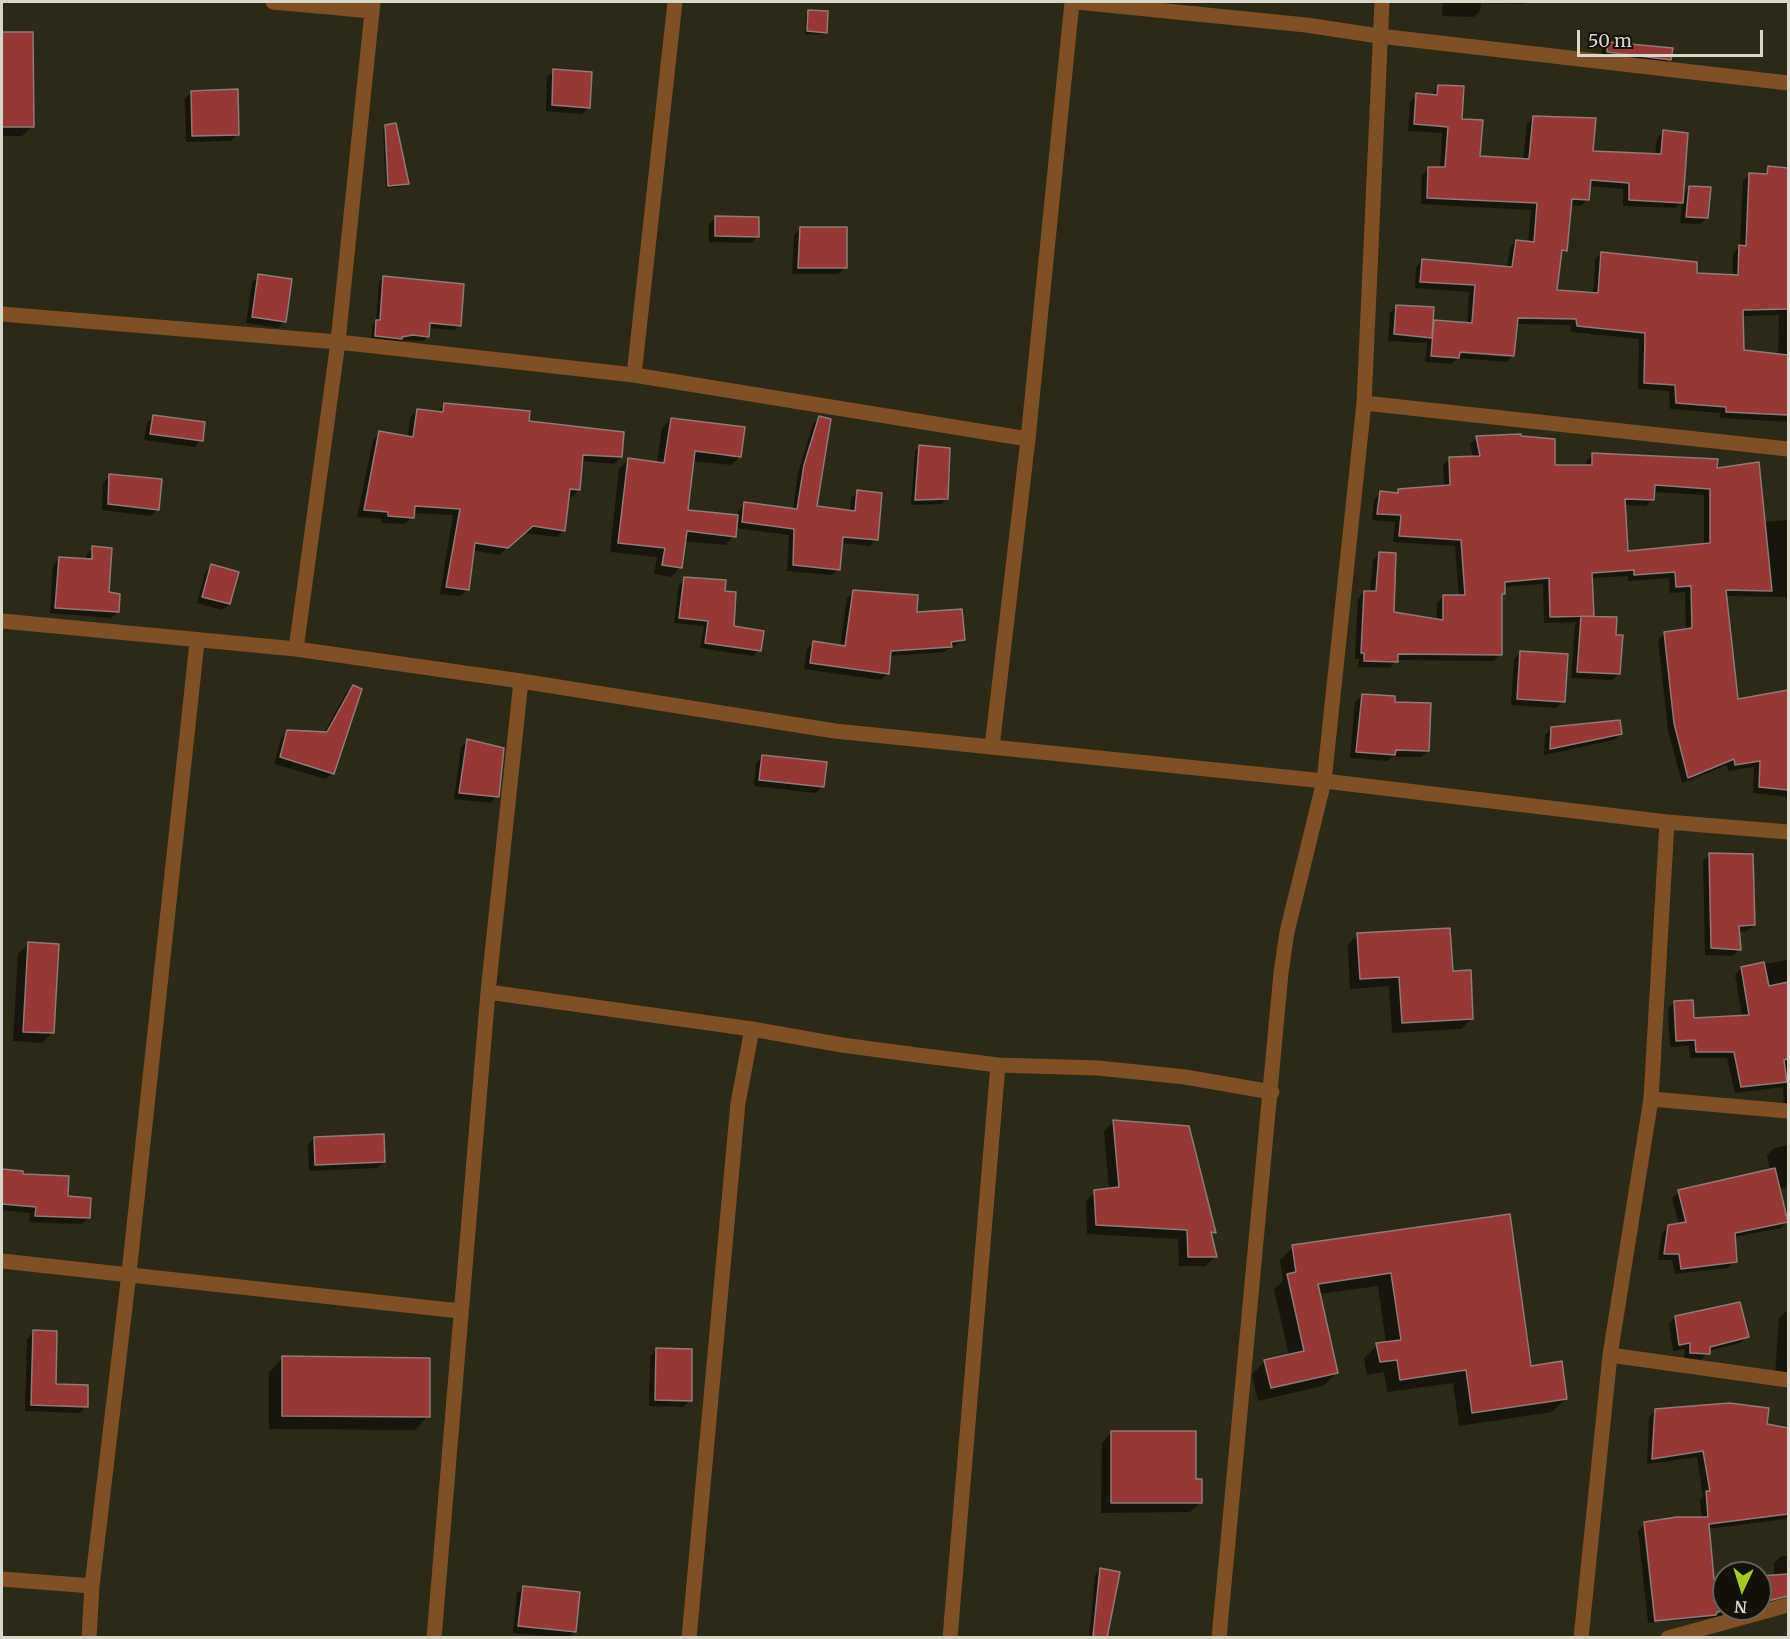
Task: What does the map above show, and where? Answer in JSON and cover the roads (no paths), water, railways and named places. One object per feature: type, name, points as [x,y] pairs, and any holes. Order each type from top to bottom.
[{"type":"street","points":[[273,2],[373,6],[338,342],[296,649]]},
{"type":"street","points":[[634,375],[675,2]]},
{"type":"street","points":[[992,747],[1028,439],[1072,2]]},
{"type":"street","points":[[1077,2],[1306,25],[1379,36],[1788,83]]},
{"type":"street","points":[[1219,1638],[1287,932],[1324,781],[1364,404],[1382,2]]},
{"type":"street","points":[[2,314],[338,342],[634,375],[1028,439]]},
{"type":"street","points":[[1364,404],[1788,449]]},
{"type":"street","points":[[2,621],[197,642],[296,649],[521,681],[835,731],[1324,781],[1667,822],[1788,832]]},
{"type":"street","points":[[89,1638],[92,1586],[129,1273],[197,642]]},
{"type":"street","points":[[434,1638],[488,992],[521,681]]},
{"type":"street","points":[[1581,1638],[1610,1355],[1651,1099],[1667,822]]},
{"type":"street","points":[[488,992],[752,1029],[842,1045],[998,1065],[1098,1068],[1185,1077],[1272,1092]]},
{"type":"street","points":[[689,1638],[738,1103],[752,1029]]},
{"type":"street","points":[[950,1638],[998,1065]]},
{"type":"street","points":[[1651,1099],[1788,1111]]},
{"type":"street","points":[[2,1261],[129,1273],[460,1311]]},
{"type":"street","points":[[1610,1355],[1788,1378]]},
{"type":"street","points":[[2,1579],[92,1586]]},
{"type":"street","points":[[1668,1638],[1788,1605]]}]
